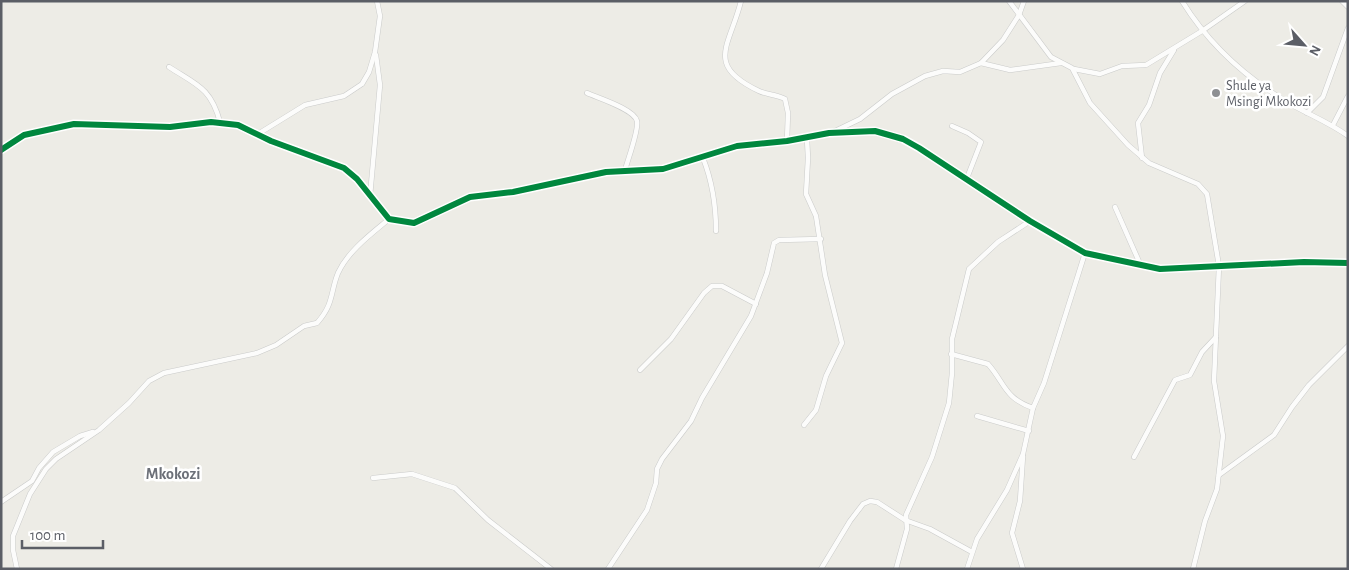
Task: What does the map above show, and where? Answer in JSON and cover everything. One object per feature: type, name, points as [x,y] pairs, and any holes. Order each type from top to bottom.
[{"type":"street","points":[[258,134],[305,105],[354,91],[366,80],[375,52],[380,16],[377,1]]},
{"type":"street","points":[[741,1],[726,50],[726,66],[731,74],[757,90],[785,98],[788,113],[788,141]]},
{"type":"street","points":[[1010,1],[1019,16],[1051,57],[1072,68],[1100,74],[1122,66],[1142,66],[1202,32],[1246,1]]},
{"type":"street","points":[[829,134],[860,119],[892,94],[925,76],[943,71],[960,72],[980,62],[999,45],[1019,16],[1024,1]]},
{"type":"street","points":[[1182,1],[1202,32],[1256,83],[1307,113],[1333,125],[1348,136]]},
{"type":"street","points":[[1342,1],[1348,7]]},
{"type":"street","points":[[1307,113],[1323,97],[1348,28]]},
{"type":"street","points":[[1142,158],[1138,123],[1148,104],[1160,73],[1174,49]]},
{"type":"street","points":[[370,196],[380,84],[375,52]]},
{"type":"street","points":[[980,62],[1010,70],[1061,63]]},
{"type":"street","points":[[169,67],[203,89],[212,99],[220,122]]},
{"type":"street","points":[[1072,68],[1090,103],[1142,158],[1169,172],[1192,180],[1204,190],[1209,200],[1219,266],[1215,389],[1223,436],[1219,475],[1193,569]]},
{"type":"street","points":[[587,93],[629,111],[636,118],[637,128],[625,170]]},
{"type":"street","points":[[1333,125],[1348,96]]},
{"type":"street","points":[[1,150],[19,136],[66,125],[170,127],[220,122],[238,125],[337,164],[357,179],[389,219],[414,224],[470,197],[513,192],[606,172],[664,169],[737,146],[788,141],[829,134],[876,131],[888,134],[919,148],[1030,221],[1086,253],[1160,269],[1304,262],[1348,263]]},
{"type":"street","points":[[952,126],[968,133],[981,142],[966,178]]},
{"type":"street","points":[[804,425],[816,410],[826,376],[842,343],[825,275],[816,214],[806,194],[807,138]]},
{"type":"street","points":[[703,158],[709,173],[715,205],[716,231]]},
{"type":"street","points":[[1115,207],[1141,266]]},
{"type":"street","points":[[17,569],[13,550],[13,536],[30,494],[49,466],[99,430],[156,376],[192,368],[214,360],[257,353],[276,345],[304,326],[317,323],[331,302],[337,278],[343,266],[354,251],[389,219]]},
{"type":"street","points":[[896,569],[907,529],[906,512],[925,473],[946,417],[951,390],[952,339],[969,269],[998,242],[1030,221]]},
{"type":"street","points":[[608,569],[647,510],[656,483],[658,466],[691,421],[702,398],[756,304],[768,273],[775,243],[779,240],[821,239]]},
{"type":"street","points":[[967,569],[972,552],[982,531],[1007,490],[1023,454],[1033,408],[1044,384],[1086,253]]},
{"type":"street","points":[[640,370],[673,336],[704,293],[712,286],[722,286],[756,304]]},
{"type":"street","points":[[1134,457],[1175,380],[1190,375],[1202,352],[1216,337]]},
{"type":"street","points":[[1219,475],[1274,435],[1292,407],[1309,386],[1348,346]]},
{"type":"street","points":[[951,354],[988,364],[1011,396],[1018,402],[1033,408]]},
{"type":"street","points":[[977,416],[1029,431]]},
{"type":"street","points":[[1,502],[32,481],[39,468],[53,452],[80,436],[99,430]]},
{"type":"street","points":[[1023,454],[1020,501],[1012,533],[1023,569]]},
{"type":"street","points":[[373,478],[412,474],[455,488],[488,520],[551,569]]},
{"type":"street","points":[[821,569],[846,527],[866,502],[877,502],[905,520],[930,529],[972,552]]},
{"type":"cycle path","points":[[1,150],[24,135],[74,124],[170,127],[211,122],[238,125],[271,141],[344,168],[357,179],[389,219],[414,223],[470,197],[513,192],[606,172],[663,169],[737,146],[787,141],[829,133],[875,131],[903,139],[919,148],[1030,221],[1085,253],[1160,269],[1304,262],[1348,263]]},
{"type":"place","name":"Shule ya Msingi Mkokozi","points":[[1216,93]]},
{"type":"district","name":"Mkokozi","points":[[173,473]]}]
